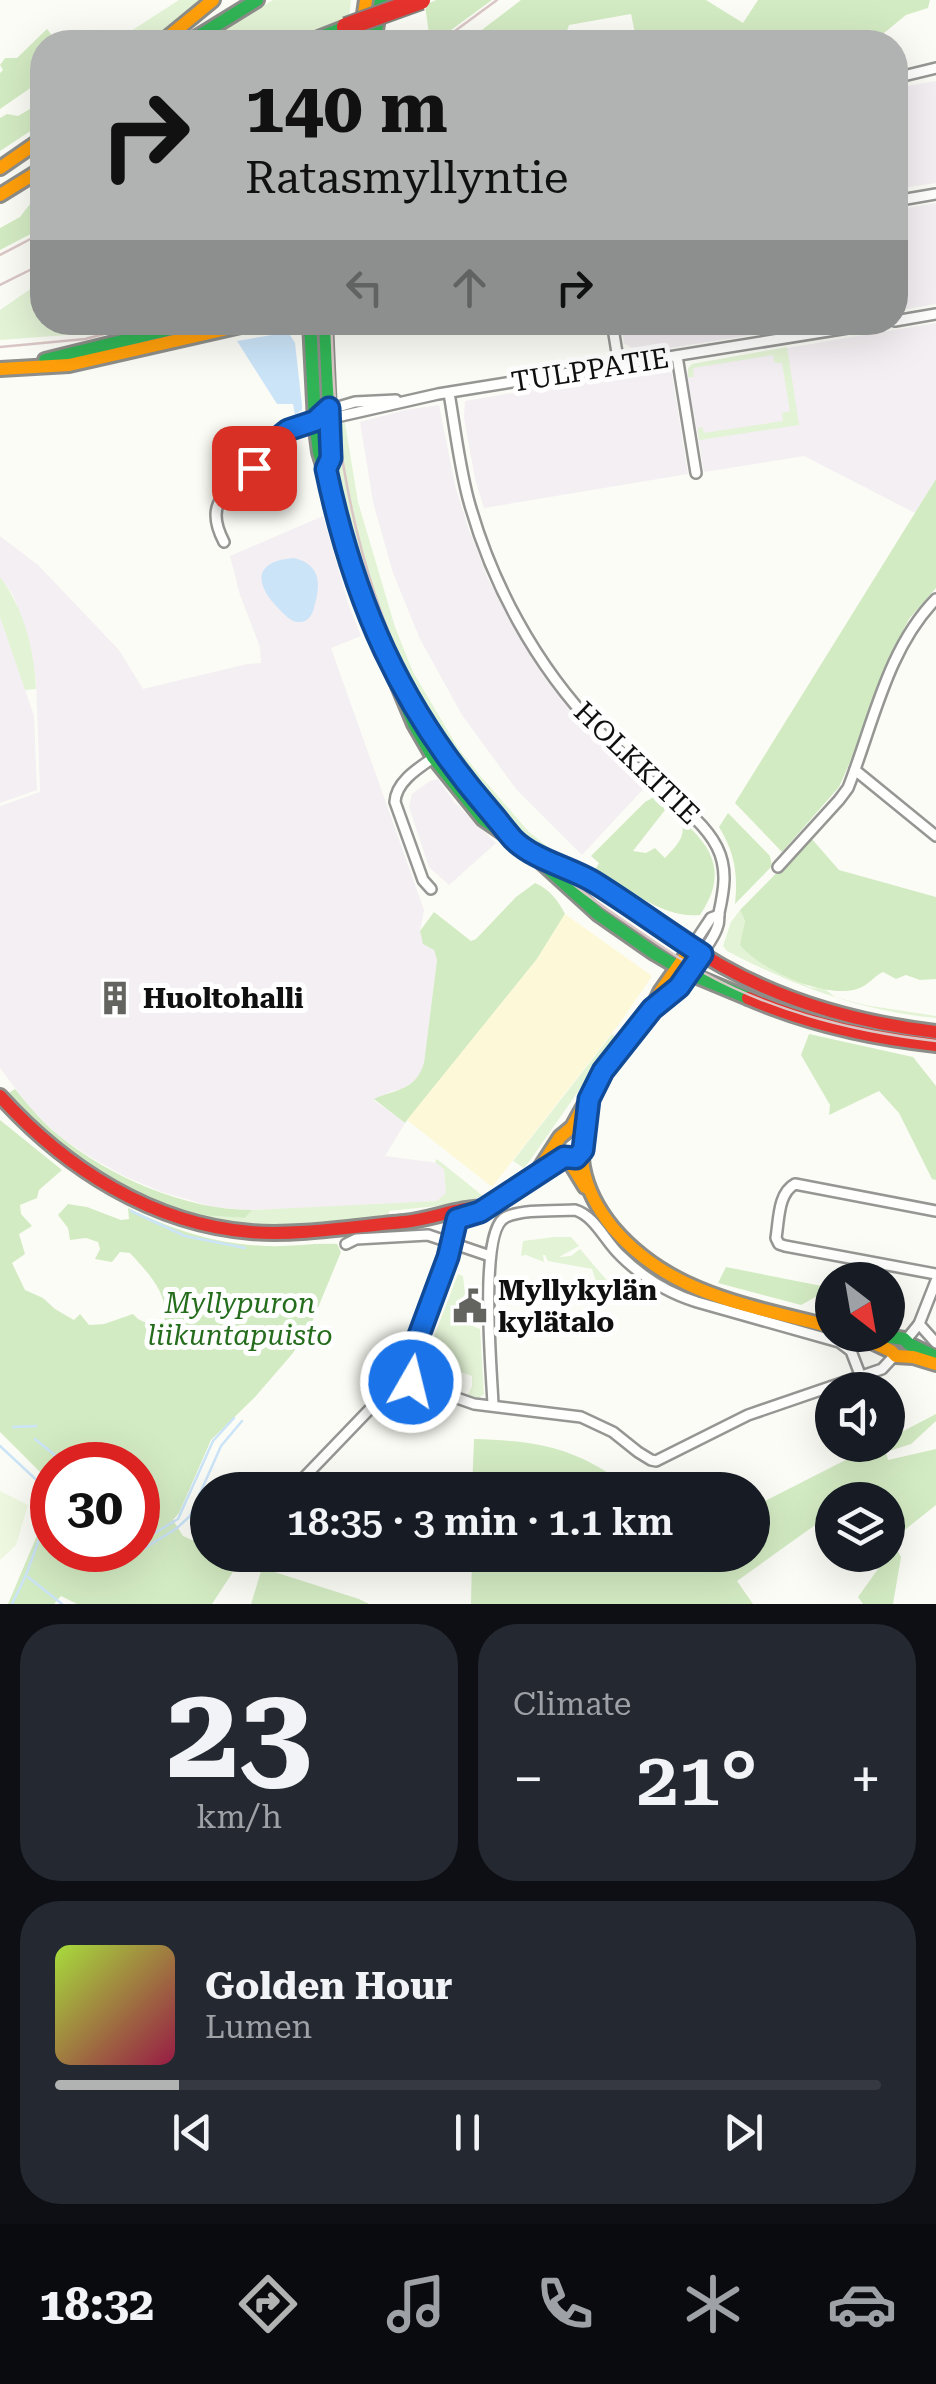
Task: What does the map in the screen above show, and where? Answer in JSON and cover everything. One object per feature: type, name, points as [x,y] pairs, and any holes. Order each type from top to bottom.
[{"type":"main road","points":[[176,30],[212,0]]},
{"type":"main road","points":[[208,30],[256,0]]},
{"type":"main road","points":[[362,30],[366,0]]},
{"type":"main road","points":[[376,30],[381,0]]},
{"type":"main road","points":[[346,27],[400,0]]},
{"type":"main road","points":[[338,30],[421,0]]},
{"type":"main road","points":[[0,168],[30,147]]},
{"type":"main road","points":[[0,195],[30,176]]},
{"type":"main road","points":[[0,195],[30,182]]},
{"type":"main road","points":[[29,366],[147,335]]},
{"type":"main road","points":[[0,369],[69,365],[201,335]]},
{"type":"main road","points":[[312,335],[324,416]]},
{"type":"main road","points":[[324,335],[321,460],[358,586],[414,724],[483,819],[529,851],[598,914],[683,971],[773,1009],[826,1026],[936,1046]]},
{"type":"main road","points":[[529,851],[594,882],[697,951],[759,985],[809,1006],[870,1023],[936,1032]]},
{"type":"main road","points":[[0,1096],[65,1159],[132,1197],[179,1217],[230,1230],[268,1233],[480,1212],[518,1190],[570,1148],[603,1071],[652,1009],[660,992],[683,971],[697,951]]},
{"type":"main road","points":[[570,1148],[581,1182],[618,1237],[667,1277],[713,1296],[815,1323]]},
{"type":"main road","points":[[905,1349],[936,1360]]},
{"type":"street","points":[[908,75],[936,68]]},
{"type":"street","points":[[908,199],[936,194]]},
{"type":"street","points":[[908,319],[936,314]]},
{"type":"street","points":[[614,335],[619,365]]},
{"type":"street","name":"TULPPATIE","points":[[224,542],[216,523],[218,508],[228,489],[259,464],[288,430],[324,416],[805,335]]},
{"type":"street","points":[[677,356],[696,473]]},
{"type":"street","name":"HOLKKITIE","points":[[449,393],[472,512],[509,602],[547,667],[583,714],[686,811],[718,849],[724,874],[719,926],[697,951]]},
{"type":"street","points":[[778,867],[848,788],[896,661],[918,620],[936,599]]},
{"type":"street","points":[[431,889],[423,880],[395,802],[396,791],[403,782],[438,754]]},
{"type":"street","points":[[855,770],[936,836]]},
{"type":"street","points":[[905,1338],[918,1324],[936,1277],[779,1244],[776,1238],[784,1194],[795,1184],[936,1211]]},
{"type":"street","points":[[493,1404],[488,1277],[496,1227],[506,1217],[547,1212],[581,1211],[623,1258],[668,1291],[839,1342],[851,1351],[859,1372]]},
{"type":"street","points":[[309,1472],[409,1362],[453,1243],[457,1215]]},
{"type":"street","points":[[346,1244],[428,1235],[490,1256]]},
{"type":"street","points":[[918,1324],[936,1344]]},
{"type":"street","points":[[874,1372],[882,1369],[893,1352]]},
{"type":"street","points":[[400,1376],[474,1404],[582,1417],[613,1432],[651,1460],[748,1415],[815,1392]]},
{"type":"shaded area","points":[[936,81],[936,183],[908,187],[908,86]]},
{"type":"shaded area","points":[[936,203],[936,304],[908,309],[908,208]]},
{"type":"shaded area","points":[[936,323],[936,479],[915,513],[804,456],[704,472],[687,374],[692,364],[865,335],[908,335],[908,328]]},
{"type":"shaded area","points":[[623,335],[751,335],[639,353],[624,343]]},
{"type":"shaded area","points":[[664,367],[672,374],[688,474],[484,508],[464,418],[465,401]]},
{"type":"shaded area","points":[[439,405],[468,527],[488,579],[513,627],[573,714],[646,786],[582,855],[516,789],[462,715],[420,639],[393,573],[373,502],[360,422]]},
{"type":"shaded area","points":[[323,516],[361,636],[331,648],[424,910],[420,931],[437,960],[419,1077],[403,1089],[374,1100],[405,1123],[385,1156],[438,1163],[444,1169],[446,1194],[437,1201],[322,1208],[213,1207],[162,1192],[87,1155],[56,1134],[30,1108],[0,1068],[0,806],[40,792],[36,680],[23,621],[13,595],[0,577],[0,536],[38,565],[119,650],[143,689],[261,663],[260,647],[230,556]]},
{"type":"shaded area","points":[[0,617],[34,716],[37,790],[0,803]]},
{"type":"shaded area","points":[[438,779],[454,802],[496,843],[449,885],[429,867],[409,807],[412,794]]},
{"type":"green space","points":[[179,0],[206,0],[168,30],[133,30]]},
{"type":"green space","points":[[273,0],[351,0],[349,18],[320,30],[224,30]]},
{"type":"green space","points":[[436,0],[492,0],[451,30],[428,30],[425,5]]},
{"type":"green space","points":[[521,0],[706,0],[743,23],[758,0],[930,0],[928,8],[906,15],[888,30],[634,30],[631,14],[569,25],[567,30],[482,30]]},
{"type":"green space","points":[[30,45],[30,88],[0,109],[0,65],[5,58],[17,58]]},
{"type":"green space","points":[[30,109],[30,131],[0,151],[0,118],[7,114],[18,116]]},
{"type":"green space","points":[[30,204],[30,234],[0,250],[0,228],[20,217]]},
{"type":"green space","points":[[30,289],[30,335],[68,335],[0,340],[0,310]]},
{"type":"green space","points":[[787,347],[799,425],[699,440],[698,428],[702,427],[704,433],[783,421],[782,413],[790,411],[782,363],[775,363],[773,355],[693,368],[694,377],[688,377],[688,368],[692,364]]},
{"type":"green space","points":[[345,423],[358,502],[395,627],[413,672],[458,748],[529,832],[570,864],[568,868],[527,844],[483,798],[429,723],[396,663],[369,601],[340,501],[334,424]]},
{"type":"green space","points":[[936,479],[936,588],[909,619],[885,667],[839,787],[782,852],[735,803]]},
{"type":"green space","points":[[0,577],[26,630],[36,689],[25,690],[0,617]]},
{"type":"green space","points":[[654,797],[665,810],[633,851],[646,853],[655,848],[665,858],[681,836],[681,820],[693,831],[709,852],[715,875],[700,915],[659,907],[595,870],[599,863],[591,856]]},
{"type":"green space","points":[[728,813],[770,856],[772,866],[735,904],[734,864],[719,827]]},
{"type":"green space","points":[[811,838],[839,870],[936,897],[936,979],[920,980],[906,975],[896,979],[883,972],[857,989],[828,990],[778,973],[740,945],[745,921],[740,910]]},
{"type":"green space","points":[[535,883],[553,896],[565,914],[537,959],[405,1123],[374,1099],[411,1084],[424,1063],[437,960],[434,950],[423,944],[420,931],[434,912],[471,941],[476,939]]},
{"type":"green space","points":[[740,910],[745,921],[741,945],[809,987],[865,1005],[936,1018],[908,1015],[854,1003],[828,995],[777,975],[727,951],[723,946],[731,922]]},
{"type":"green space","points":[[612,1034],[616,1037],[524,1168],[513,1161]]},
{"type":"green space","points":[[809,1034],[913,1057],[936,1086],[936,1180],[932,1179],[899,1113],[879,1091],[829,1115],[830,1105],[801,1055]]},
{"type":"green space","points":[[15,1089],[58,1135],[125,1177],[201,1204],[252,1210],[245,1218],[191,1213],[129,1190],[83,1163],[40,1130],[7,1094]]},
{"type":"green space","name":"Myllypuron liikuntapuisto","points":[[0,1120],[62,1170],[39,1190],[37,1198],[20,1205],[21,1214],[32,1226],[19,1234],[25,1254],[12,1263],[25,1290],[74,1320],[80,1314],[89,1325],[104,1324],[133,1314],[155,1327],[164,1321],[165,1311],[156,1284],[130,1253],[120,1252],[112,1262],[95,1259],[100,1249],[98,1242],[86,1238],[70,1240],[68,1228],[58,1215],[68,1204],[121,1220],[129,1219],[128,1208],[178,1229],[247,1245],[337,1244],[341,1252],[310,1327],[255,1397],[211,1440],[197,1472],[190,1472],[190,1488],[173,1520],[183,1536],[190,1539],[190,1572],[233,1572],[212,1604],[77,1604],[61,1596],[54,1604],[8,1604],[30,1552],[30,1572],[160,1572],[160,1442],[30,1442],[30,1462],[0,1432]]},
{"type":"green space","points":[[437,1159],[483,1196],[457,1204],[389,1211],[389,1215],[373,1219],[307,1226],[234,1223],[178,1211],[245,1218],[252,1210],[437,1201],[446,1193],[444,1169],[435,1162]]},
{"type":"green space","points":[[571,1237],[579,1246],[559,1257],[571,1256],[580,1249],[610,1284],[606,1285],[610,1292],[598,1287],[592,1269],[548,1261],[545,1255],[544,1262],[521,1256],[523,1241]]},
{"type":"green space","points":[[726,1267],[815,1285],[815,1297],[801,1305],[718,1283]]},
{"type":"green space","points":[[458,1274],[463,1276],[465,1293],[455,1319],[480,1329],[484,1394],[479,1398],[468,1395],[472,1376],[425,1360]]},
{"type":"green space","points":[[936,1414],[936,1421],[905,1446],[905,1430]]},
{"type":"green space","points":[[474,1439],[539,1445],[576,1456],[605,1472],[473,1472]]},
{"type":"green space","points":[[936,1449],[936,1505],[905,1530],[905,1482],[815,1482],[815,1525],[770,1557],[770,1498],[842,1462],[905,1462],[905,1456]]},
{"type":"green space","points":[[0,1491],[28,1505],[16,1545],[0,1560]]},
{"type":"green space","points":[[261,1572],[275,1572],[369,1604],[251,1604]]},
{"type":"green space","points":[[472,1572],[750,1572],[737,1581],[753,1604],[471,1604]]},
{"type":"green space","points":[[876,1572],[898,1572],[893,1604],[863,1604],[858,1597]]},
{"type":"sand","points":[[565,914],[652,976],[492,1187],[407,1120],[537,959]]},
{"type":"water","points":[[290,335],[295,343],[302,410],[295,415],[293,404],[277,404],[237,341]]},
{"type":"water","points":[[294,558],[310,565],[318,583],[313,611],[301,622],[283,613],[262,583],[262,575],[271,564]]},
{"type":"waterway","points":[[131,1211],[185,1236],[245,1248]]},
{"type":"waterway","points":[[160,1530],[178,1519],[213,1441],[234,1418]]},
{"type":"waterway","points":[[160,1539],[190,1516],[221,1446],[242,1421]]},
{"type":"waterway","points":[[13,1427],[36,1426]]},
{"type":"waterway","points":[[35,1439],[39,1442]]},
{"type":"waterway","points":[[0,1446],[30,1474]]},
{"type":"waterway","points":[[12,1604],[30,1564]]},
{"type":"waterway","points":[[28,1577],[62,1604]]},
{"type":"tram line","points":[[0,347],[100,335]]},
{"type":"tram line","points":[[332,335],[336,409],[347,483],[360,545],[379,605],[430,719],[463,771],[503,820],[548,864],[607,909],[731,987],[817,1018],[936,1041]]},
{"type":"railway","points":[[456,30],[497,0]]},
{"type":"railway","points":[[0,255],[30,239]]},
{"type":"railway","points":[[0,285],[30,270]]},
{"type":"traffic: fast","points":[[208,30],[257,0]]},
{"type":"traffic: fast","points":[[376,30],[381,0]]},
{"type":"traffic: fast","points":[[338,30],[346,27]]},
{"type":"traffic: fast","points":[[45,360],[146,335]]},
{"type":"traffic: fast","points":[[311,335],[319,452],[370,619],[414,724],[433,757],[483,819],[529,851],[598,914],[688,973],[748,998]]},
{"type":"traffic: fast","points":[[326,335],[331,458],[326,469]]},
{"type":"traffic: fast","points":[[416,710],[457,771],[509,833]]},
{"type":"traffic: fast","points":[[905,1340],[936,1357]]},
{"type":"traffic: slow","points":[[177,30],[213,0]]},
{"type":"traffic: slow","points":[[362,30],[366,0]]},
{"type":"traffic: slow","points":[[0,168],[30,147]]},
{"type":"traffic: slow","points":[[0,195],[30,176]]},
{"type":"traffic: slow","points":[[0,369],[69,365],[201,335]]},
{"type":"traffic: slow","points":[[536,1174],[560,1137],[572,1127],[603,1071],[652,1009],[691,948]]},
{"type":"traffic: slow","points":[[654,1008],[679,987],[702,954]]},
{"type":"traffic: slow","points":[[589,1099],[582,1151],[585,1175],[603,1214],[635,1251],[660,1269],[714,1295],[815,1323]]},
{"type":"traffic: slow","points":[[568,1159],[585,1187]]},
{"type":"traffic: slow","points":[[892,1352],[936,1364]]},
{"type":"traffic: jam","points":[[346,27],[421,0]]},
{"type":"traffic: jam","points":[[546,859],[607,891],[724,967],[774,992],[853,1017],[936,1032]]},
{"type":"traffic: jam","points":[[748,998],[840,1029],[936,1045]]},
{"type":"traffic: jam","points":[[0,1096],[53,1146],[113,1188],[179,1218],[214,1227],[269,1233],[307,1232],[404,1222],[487,1207]]},
{"type":"traffic: jam","points":[[484,1209],[564,1157]]},
{"type":"place","name":"Huoltohalli","points":[[115,998]]},
{"type":"place","name":"Myllykylän kylätalo","points":[[470,1306]]},
{"type":"route","points":[[254,468],[288,430],[315,421],[329,408],[331,458],[326,469],[355,575],[396,678],[442,751],[513,839],[529,851],[594,882],[702,954],[679,987],[652,1009],[603,1071],[589,1099],[580,1154],[571,1159],[564,1157],[518,1190],[480,1212],[457,1219],[448,1257],[409,1362],[400,1376],[411,1382]]}]
